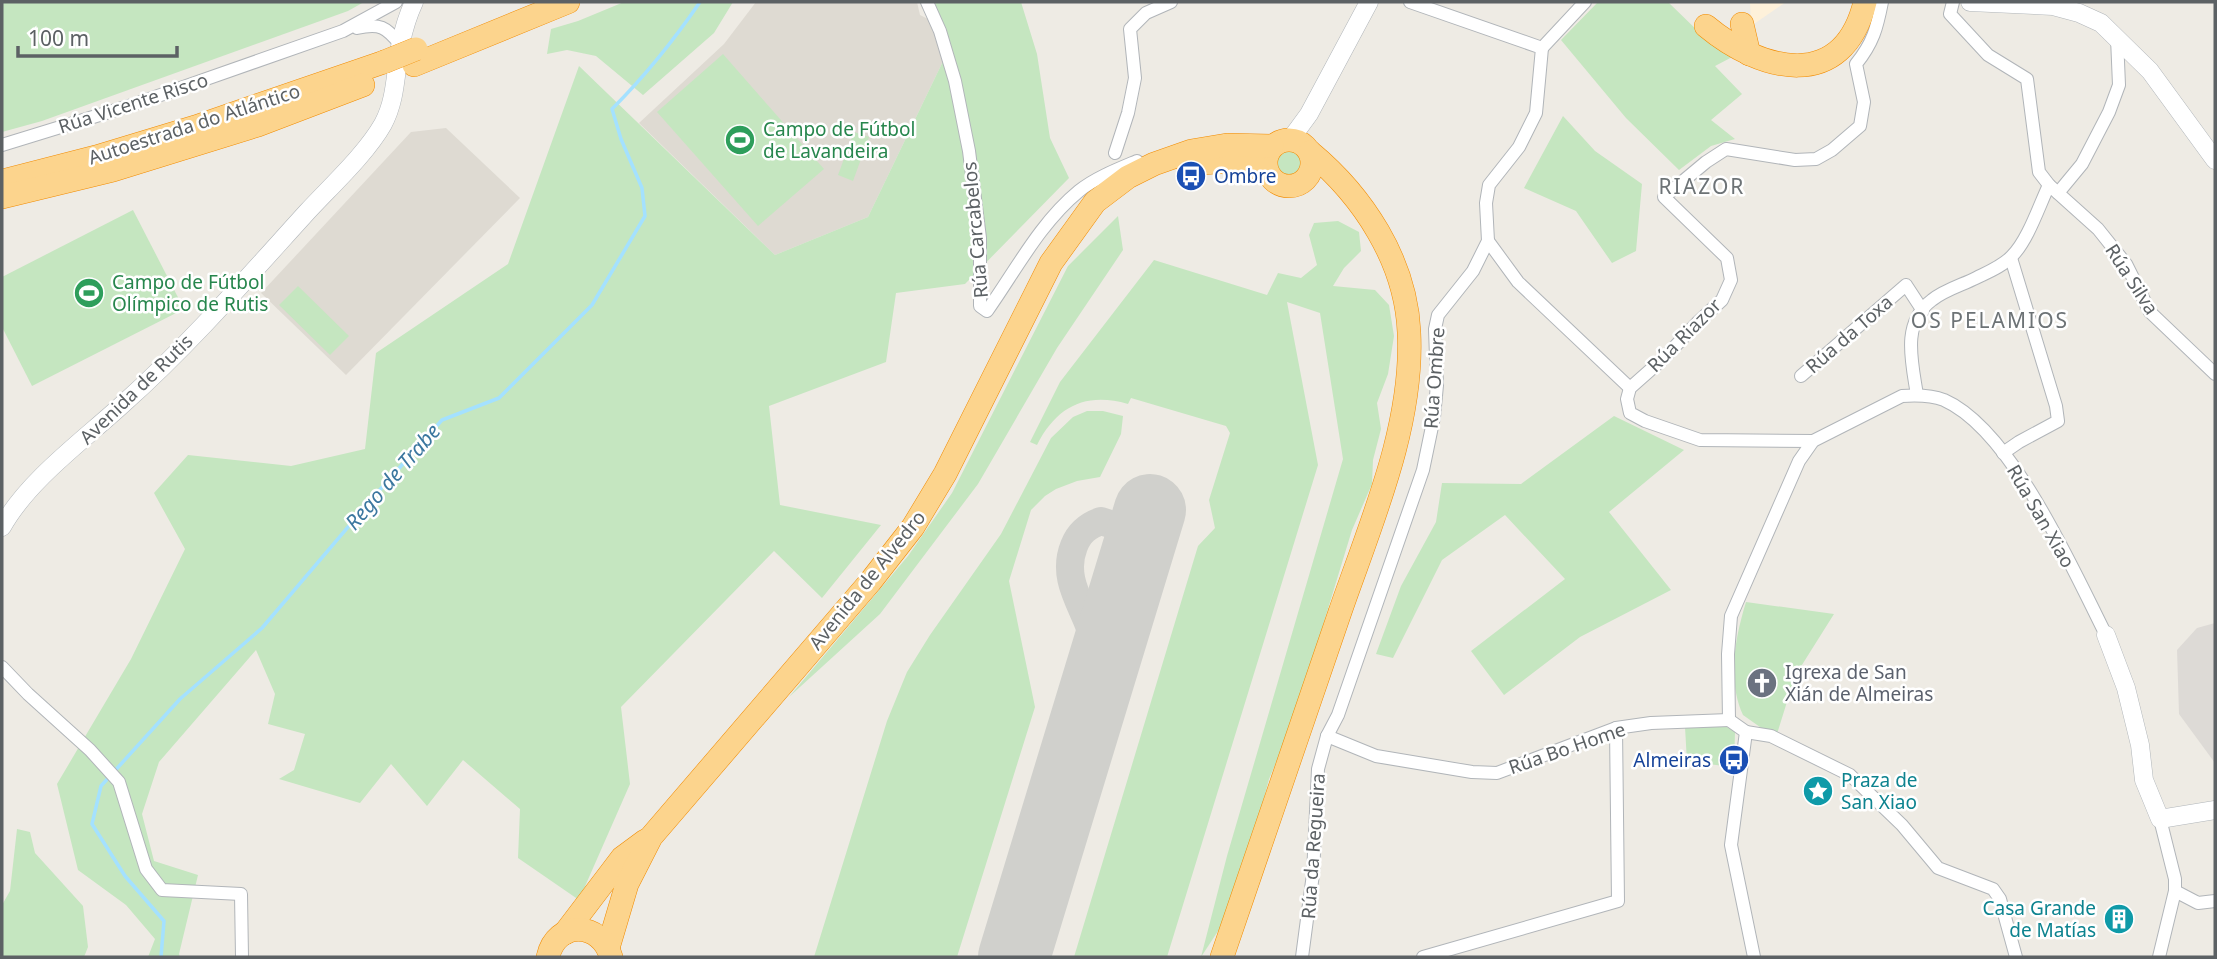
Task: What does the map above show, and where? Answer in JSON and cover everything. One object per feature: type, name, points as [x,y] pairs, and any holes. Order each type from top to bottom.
[{"type":"highway","points":[[383,70],[410,53],[532,2]]},
{"type":"highway","points":[[410,53],[568,2]]},
{"type":"highway","points":[[1706,26],[1718,36],[1745,38],[1763,51],[1804,57],[1818,54],[1841,35],[1851,21],[1856,2]]},
{"type":"highway","points":[[1745,38],[1780,64],[1798,67],[1811,65],[1838,51],[1858,24],[1865,2]]},
{"type":"highway","name":"Autoestrada do Atlántico","points":[[2,181],[96,156],[383,70]]},
{"type":"highway","name":"Autoestrada do Atlántico","points":[[2,197],[113,170],[258,125],[383,70]]},
{"type":"highway","name":"Avenida de Alvedro","points":[[548,956],[552,946],[622,858],[651,837],[870,582],[913,527],[945,474],[1051,263],[1095,202],[1128,177],[1191,151],[1227,145],[1294,146]]},
{"type":"highway","points":[[1294,146],[1312,168],[1303,182],[1297,185],[1277,184],[1267,173],[1265,159],[1294,146]]},
{"type":"highway","points":[[1222,957],[1380,496],[1404,408],[1409,369],[1409,331],[1402,290],[1379,232],[1331,170],[1294,146]]},
{"type":"highway","name":"Avenida de Alvedro","points":[[1081,221],[1115,195],[1149,176],[1172,169],[1192,164],[1227,162],[1258,168],[1267,173]]},
{"type":"highway","points":[[1303,182],[1334,192],[1352,207],[1388,250]]},
{"type":"highway","name":"Avenida de Alvedro","points":[[610,952],[627,884],[651,837]]},
{"type":"highway","points":[[565,933],[585,930],[594,933],[603,939],[610,952]]},
{"type":"street","name":"Rúa Vicente Risco","points":[[344,31],[380,2]]},
{"type":"street","name":"Rúa Vicente Risco","points":[[2,145],[132,105],[344,31],[397,2]]},
{"type":"street","points":[[397,2],[413,2]]},
{"type":"street","name":"Avenida de Rutis","points":[[397,2],[410,53]]},
{"type":"street","name":"Avenida de Rutis","points":[[2,527],[7,516],[35,484],[127,401],[237,291],[359,156],[383,125],[410,53],[408,15],[413,2]]},
{"type":"street","name":"Rúa Carcabelos","points":[[927,2],[940,31],[955,81],[969,150],[980,238],[980,306],[987,311],[1041,232],[1082,189],[1139,159],[1154,164]]},
{"type":"street","points":[[1115,152],[1128,113],[1135,78],[1130,29],[1146,13],[1171,2]]},
{"type":"street","points":[[1294,146],[1369,2]]},
{"type":"street","points":[[1410,2],[1542,48]]},
{"type":"street","points":[[1585,2],[1542,48],[1536,113],[1519,147],[1489,185],[1486,203],[1488,241],[1518,282],[1630,388]]},
{"type":"street","name":"Rúa Riazor","points":[[1813,441],[1700,440],[1630,413],[1627,399],[1630,388],[1722,300],[1731,280],[1727,258],[1664,197],[1726,149],[1794,160],[1816,159],[1832,150],[1860,125],[1864,102],[1856,64],[1869,49],[1877,28],[1882,2]]},
{"type":"street","points":[[1953,2],[1950,14],[1989,55],[2027,79],[2039,172],[2053,189]]},
{"type":"street","points":[[1970,2],[2053,6],[2101,23],[2150,71],[2215,160]]},
{"type":"street","points":[[344,31],[377,26],[388,30],[410,53]]},
{"type":"street","points":[[2016,957],[2003,905],[1993,889],[1938,868],[1902,825],[1850,775],[1772,736],[1746,732],[1729,720],[1728,654],[1731,615],[1799,461],[1813,441],[1902,396],[1917,395],[1910,351],[1912,328],[1923,310],[1932,300],[2011,258],[2053,189],[2081,164],[2096,138],[2119,85],[2118,38]]},
{"type":"street","name":"Rúa Silva","points":[[2053,189],[2098,229],[2126,264],[2150,312],[2215,374]]},
{"type":"street","name":"Rúa Ombre","points":[[1327,736],[1342,702],[1423,470],[1434,417],[1437,385],[1435,330],[1438,315],[1473,271],[1488,241]]},
{"type":"street","points":[[2003,453],[2058,421],[2056,406],[2011,258]]},
{"type":"street","name":"Rúa da Toxa","points":[[1801,376],[1906,285],[1923,310]]},
{"type":"street","name":"Rúa San Xiao","points":[[1917,395],[1944,400],[1976,421],[2034,496],[2106,635],[2126,688],[2140,745],[2144,780],[2160,819]]},
{"type":"street","points":[[2,667],[90,750],[119,782],[146,869],[162,890],[241,894],[242,957]]},
{"type":"street","name":"Rúa Bo Home","points":[[1327,736],[1376,757],[1472,772],[1496,773],[1616,728],[1651,723],[1729,720]]},
{"type":"street","points":[[1423,957],[1618,901],[1616,728]]},
{"type":"street","points":[[1746,732],[1731,845],[1754,957]]},
{"type":"street","name":"Rúa da Regueira","points":[[1302,957],[1313,874],[1318,769],[1327,736]]},
{"type":"street","points":[[2159,957],[2175,891],[2160,819],[2215,810]]},
{"type":"street","points":[[2175,891],[2198,903],[2215,901]]},
{"type":"shaded area","points":[[756,2],[917,2],[920,15],[928,19],[946,55],[868,217],[775,255],[639,123],[724,44]]},
{"type":"shaded area","points":[[1750,2],[1786,2],[1751,26]]},
{"type":"shaded area","points":[[446,128],[520,198],[346,375],[261,293],[411,132]]},
{"type":"shaded area","points":[[2215,623],[2215,763],[2179,714],[2177,650],[2197,628]]},
{"type":"green space","points":[[2,2],[364,2],[348,11],[42,121],[2,132]]},
{"type":"green space","points":[[624,2],[733,2],[714,33],[643,95],[596,56],[567,50],[547,54],[551,29]]},
{"type":"green space","points":[[935,2],[1021,2],[1037,54],[1050,138],[1069,178],[965,284],[896,293],[886,362],[769,406],[780,505],[881,525],[822,598],[774,551],[621,707],[630,784],[579,900],[518,858],[520,809],[463,760],[427,806],[391,764],[360,803],[279,779],[294,770],[305,734],[268,724],[275,694],[256,650],[159,762],[142,814],[154,861],[198,875],[180,957],[148,957],[155,939],[126,905],[78,870],[57,784],[131,659],[185,549],[154,493],[188,455],[291,466],[365,449],[376,353],[508,264],[579,66],[775,255],[868,217],[946,55]]},
{"type":"green space","points":[[1598,2],[1668,2],[1703,36],[1738,54],[1715,66],[1742,94],[1711,120],[1735,139],[1711,146],[1679,170],[1626,118],[1561,40]]},
{"type":"green space","name":"Campo de Fútbol de Lavandeira","points":[[723,54],[824,169],[758,226],[657,112]]},
{"type":"green space","points":[[1563,116],[1595,151],[1642,184],[1636,251],[1612,263],[1576,211],[1524,188]]},
{"type":"green space","points":[[854,132],[869,137],[853,181],[838,175]]},
{"type":"green space","points":[[1289,145],[1301,150],[1306,162],[1301,174],[1289,179],[1277,174],[1272,162],[1277,150]]},
{"type":"green space","name":"Campo de Fútbol Olímpico de Rutis","points":[[133,210],[184,309],[32,386],[2,327],[2,277]]},
{"type":"green space","points":[[1118,216],[1123,250],[1057,348],[978,484],[880,614],[789,697],[908,556],[952,493],[1068,266]]},
{"type":"green space","points":[[1338,221],[1359,232],[1361,251],[1344,268],[1333,286],[1375,290],[1389,305],[1394,336],[1388,374],[1377,403],[1381,429],[1373,460],[1372,484],[1352,530],[1302,701],[1269,779],[1249,856],[1222,925],[1201,957],[1227,856],[1343,459],[1320,313],[1287,302],[1318,465],[1167,957],[1074,957],[1198,546],[1215,528],[1209,500],[1230,433],[1226,426],[1131,398],[1128,404],[1099,400],[1074,405],[1054,420],[1037,445],[1030,442],[1060,382],[1154,260],[1267,295],[1278,273],[1301,278],[1317,265],[1309,235],[1314,223]]},
{"type":"green space","points":[[298,286],[349,336],[330,355],[279,305]]},
{"type":"green space","points":[[1087,411],[1103,411],[1123,416],[1121,434],[1100,477],[1077,481],[1056,489],[1031,510],[1009,581],[1035,707],[957,957],[814,957],[887,721],[907,672],[1001,534],[1051,438],[1073,417]]},
{"type":"green space","points":[[1614,416],[1684,450],[1609,512],[1671,590],[1580,637],[1504,695],[1471,651],[1565,579],[1505,515],[1442,560],[1393,658],[1376,654],[1401,586],[1436,522],[1442,483],[1521,484]]},
{"type":"green space","points":[[1746,602],[1834,614],[1795,676],[1777,734],[1767,732],[1743,715],[1738,702],[1734,659]]},
{"type":"green space","points":[[1725,726],[1735,732],[1734,767],[1687,762],[1685,727]]},
{"type":"green space","points":[[17,829],[30,832],[35,853],[83,906],[88,947],[84,957],[2,957],[2,905],[10,891]]},
{"type":"waterway","name":"Rego de Trabe","points":[[161,957],[164,921],[125,876],[92,824],[101,786],[180,699],[262,628],[442,420],[499,398],[592,305],[645,216],[642,188],[621,139],[612,109],[659,57],[700,2]]},
{"type":"taxiway","points":[[1095,688],[1095,646],[1070,571],[1074,546],[1084,530],[1101,521],[1134,532],[1142,538]]},
{"type":"runway","points":[[1014,957],[1150,510]]},
{"type":"place","name":"Campo de Fútbol de Lavandeira","points":[[740,140]]},
{"type":"place","name":"Ombre","points":[[1191,176]]},
{"type":"place","name":"Campo de Fútbol Olímpico de Rutis","points":[[89,293]]},
{"type":"place","name":"Igrexa de San Xián de Almeiras","points":[[1762,683]]},
{"type":"place","name":"Almeiras","points":[[1734,760]]},
{"type":"place","name":"Praza de San Xiao","points":[[1818,791]]},
{"type":"place","name":"Casa Grande de Matías","points":[[2119,919]]},
{"type":"district","name":"RIAZOR","points":[[1702,187]]},
{"type":"district","name":"OS PELAMIOS","points":[[1990,321]]}]
